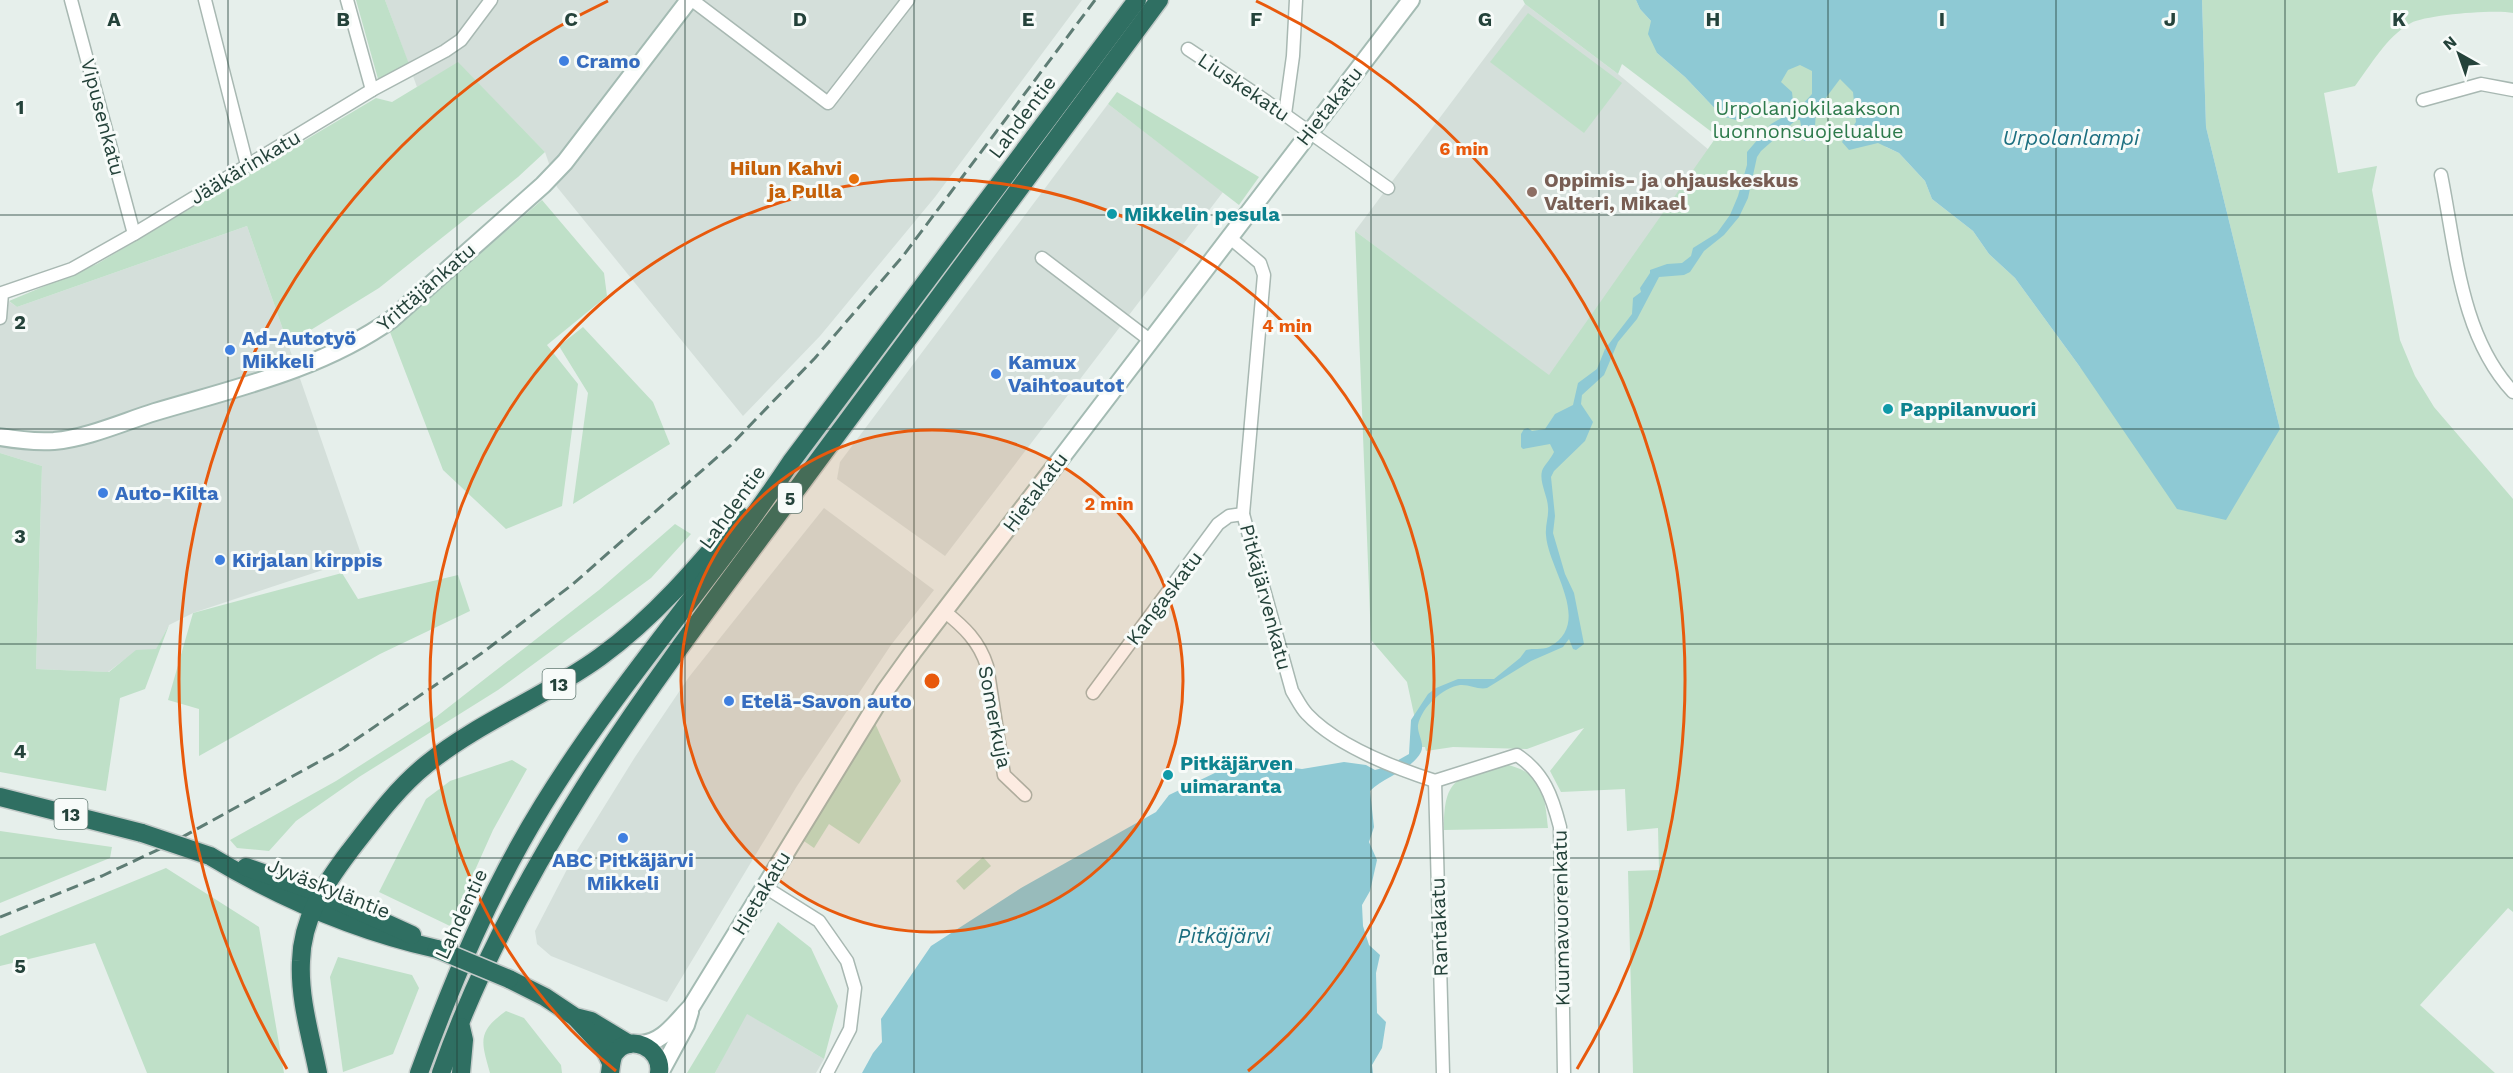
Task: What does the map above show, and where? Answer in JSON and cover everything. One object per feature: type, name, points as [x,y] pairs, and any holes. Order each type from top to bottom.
[{"type":"highway","name":"Lahdentie","points":[[419,1073],[446,1001],[485,912],[516,849],[544,803],[587,740],[758,511],[791,462],[1137,0]]},
{"type":"highway","name":"Lahdentie","points":[[441,1073],[460,1020],[496,939],[551,839],[656,682],[1159,0]]},
{"type":"highway","name":"13","points":[[317,901],[326,882],[383,807],[405,784],[451,747],[568,678],[635,629],[663,602],[791,462]]},
{"type":"highway","name":"Jyväskyläntie","points":[[0,797],[142,833],[210,856],[245,877],[403,930],[437,949],[509,979],[545,997],[575,1017],[604,1048],[610,1070]]},
{"type":"highway","points":[[317,901],[305,927],[300,961],[302,991],[318,1073]]},
{"type":"highway","name":"Jyväskyläntie","points":[[575,1017],[591,1021],[634,1044],[650,1048],[657,1056],[660,1073]]},
{"type":"highway","points":[[460,1020],[464,1040],[461,1073]]},
{"type":"highway","points":[[610,1070],[614,1054],[634,1044]]},
{"type":"street","name":"Vipusenkatu","points":[[71,0],[134,234]]},
{"type":"street","points":[[205,0],[248,165]]},
{"type":"street","points":[[347,0],[372,90]]},
{"type":"street","name":"Jääkärinkatu","points":[[0,318],[1,290],[72,269],[372,90],[445,51],[461,40],[491,0]]},
{"type":"street","points":[[691,0],[828,103],[908,0]]},
{"type":"street","name":"Yrittäjänkatu","points":[[0,437],[55,441],[88,433],[256,382],[335,354],[373,333],[543,185],[565,162],[691,0]]},
{"type":"street","points":[[1285,114],[1293,56],[1296,0]]},
{"type":"street","name":"Hietakatu","points":[[634,1044],[652,1043],[661,1038],[691,1007],[885,691],[944,610],[1411,0]]},
{"type":"street","name":"Liuskekatu","points":[[1188,49],[1310,131],[1388,188]]},
{"type":"street","points":[[2423,100],[2481,84],[2513,90]]},
{"type":"street","points":[[2441,176],[2468,314],[2495,373],[2513,392]]},
{"type":"street","name":"Pitkäjärvenkatu","points":[[1230,237],[1260,263],[1264,275],[1243,514],[1292,691],[1305,712],[1328,732],[1384,762],[1435,781]]},
{"type":"street","points":[[1042,258],[1151,341]]},
{"type":"street","name":"Kangaskatu","points":[[1093,693],[1218,524],[1228,516],[1243,514]]},
{"type":"street","name":"Somerkuja","points":[[944,610],[968,631],[982,651],[987,666],[1004,775],[1025,795]]},
{"type":"street","name":"Kuumavuorenkatu","points":[[1435,781],[1517,755],[1531,764],[1544,780],[1552,796],[1560,827],[1564,1073]]},
{"type":"street","name":"Rantakatu","points":[[1435,781],[1443,1073]]},
{"type":"street","points":[[765,887],[819,921],[847,962],[855,988],[850,1029],[827,1073]]},
{"type":"street","name":"Hietakatu","points":[[660,1073],[686,1026],[691,1007]]},
{"type":"shaded area","points":[[385,0],[1082,0],[935,197],[820,336],[743,416],[557,187],[545,152],[458,63],[417,87]]},
{"type":"shaded area","name":"Oppimis- ja ohjauskeskus Valteri, Mikael","points":[[1525,4],[1618,74],[1709,150],[1549,376],[1355,231]]},
{"type":"shaded area","points":[[1108,104],[1223,192],[945,556],[837,479],[840,462]]},
{"type":"shaded area","points":[[247,226],[362,557],[193,613],[169,625],[156,650],[136,651],[108,672],[36,669],[42,466],[0,453],[0,295],[17,307]]},
{"type":"shaded area","points":[[824,508],[934,590],[891,645],[797,786],[667,1002],[551,956],[537,944],[535,931],[576,852],[635,757],[689,677]]},
{"type":"shaded area","points":[[746,1013],[824,1059],[816,1073],[715,1073]]},
{"type":"green space","points":[[356,0],[385,0],[409,64],[378,79]]},
{"type":"green space","name":"Urpolanjokilaakson luonnonsuojelualue","points":[[1523,0],[1636,0],[1640,9],[1651,21],[1657,53],[1685,77],[1722,116],[1794,56],[1845,72],[1886,147],[1899,153],[1925,181],[1932,199],[1973,231],[1989,254],[2015,278],[2080,367],[2280,429],[2206,127],[2202,0],[2513,0],[2513,13],[2460,14],[2411,23],[2394,36],[2355,86],[2324,93],[2338,173],[2377,166],[2372,190],[2400,340],[2415,376],[2434,407],[2513,499],[2513,912],[2508,908],[2420,1005],[2495,1073],[1633,1073],[1628,871],[1659,870],[1658,828],[1627,831],[1625,789],[1561,792],[1550,771],[1584,728],[1527,749],[1453,747],[1426,751],[1425,747],[1421,747],[1407,682],[1371,640],[1355,231],[1549,375],[1717,136],[1622,64],[1618,74],[1525,4]]},
{"type":"green space","points":[[1528,13],[1622,83],[1584,133],[1490,62]]},
{"type":"green space","points":[[458,62],[545,152],[518,177],[379,288],[288,344],[247,226],[17,307],[9,301],[97,264],[376,98],[392,102]]},
{"type":"green space","points":[[1117,92],[1259,177],[1239,205],[1108,104]]},
{"type":"green space","points":[[542,200],[604,273],[607,296],[547,345],[578,384],[562,506],[506,529],[443,470],[390,332]]},
{"type":"green space","points":[[583,327],[653,402],[670,444],[573,504],[588,393],[559,346]]},
{"type":"green space","points":[[0,453],[42,466],[36,669],[109,672],[136,650],[156,649],[169,625],[145,689],[120,698],[106,791],[0,772]]},
{"type":"green space","points":[[675,524],[691,534],[651,578],[498,690],[359,777],[296,821],[269,851],[237,848],[230,840],[336,781],[436,717],[599,590]]},
{"type":"green space","points":[[342,573],[358,599],[458,575],[470,611],[380,654],[199,756],[199,709],[168,700],[193,613]]},
{"type":"green space","points":[[874,721],[901,781],[859,844],[829,824],[814,848],[801,839]]},
{"type":"green space","points":[[512,760],[527,769],[493,830],[450,926],[379,892],[426,799],[450,781]]},
{"type":"green space","points":[[1496,762],[1523,770],[1537,783],[1545,801],[1548,828],[1444,830],[1446,801],[1454,784],[1470,773]]},
{"type":"green space","points":[[0,831],[112,847],[110,858],[0,903]]},
{"type":"green space","points":[[983,857],[991,866],[964,890],[956,881]]},
{"type":"green space","points":[[166,868],[259,927],[284,1073],[147,1073],[95,943],[0,966],[0,936]]},
{"type":"green space","points":[[778,922],[811,948],[838,1006],[824,1059],[747,1014],[715,1073],[687,1073]]},
{"type":"green space","points":[[338,957],[412,975],[419,988],[393,1054],[343,1072],[330,977]]},
{"type":"green space","points":[[506,1011],[524,1018],[561,1065],[562,1073],[490,1073],[483,1045],[484,1038],[490,1025]]},
{"type":"water","points":[[1636,0],[2202,0],[2206,127],[2280,429],[2226,520],[2177,509],[2080,367],[2015,278],[1989,254],[1973,231],[1932,199],[1925,181],[1899,153],[1878,143],[1849,150],[1842,142],[1856,122],[1853,92],[1840,79],[1816,111],[1814,141],[1804,141],[1800,120],[1796,120],[1761,151],[1757,157],[1748,198],[1739,217],[1724,235],[1704,251],[1690,272],[1684,275],[1659,277],[1637,319],[1618,342],[1604,375],[1582,395],[1581,404],[1593,422],[1585,441],[1554,471],[1551,477],[1555,516],[1553,533],[1565,574],[1574,593],[1584,644],[1576,650],[1573,649],[1569,639],[1563,647],[1531,661],[1487,688],[1460,685],[1440,694],[1428,705],[1420,718],[1418,728],[1422,749],[1417,758],[1370,791],[1374,827],[1369,842],[1377,860],[1370,891],[1362,905],[1363,926],[1369,945],[1380,955],[1376,973],[1377,1013],[1386,1022],[1382,1048],[1372,1065],[1373,1073],[862,1073],[882,1042],[881,1019],[931,946],[1021,888],[1156,812],[1169,795],[1221,770],[1267,765],[1302,769],[1344,762],[1366,765],[1375,770],[1386,767],[1409,754],[1411,720],[1428,694],[1436,688],[1458,679],[1494,679],[1520,658],[1526,650],[1549,647],[1562,637],[1568,624],[1568,610],[1549,549],[1546,532],[1548,503],[1541,475],[1554,452],[1550,444],[1523,449],[1521,434],[1524,429],[1528,428],[1532,431],[1545,429],[1555,414],[1573,405],[1578,383],[1597,369],[1605,349],[1632,314],[1633,298],[1641,292],[1640,288],[1650,270],[1667,264],[1682,263],[1691,256],[1693,248],[1717,233],[1730,215],[1738,196],[1747,165],[1747,152],[1771,124],[1800,107],[1812,94],[1812,71],[1800,65],[1788,70],[1781,82],[1792,92],[1793,101],[1787,104],[1761,100],[1750,118],[1736,120],[1722,116],[1685,77],[1657,53],[1648,34],[1651,21],[1640,9]]},
{"type":"railway","points":[[0,917],[102,876],[166,846],[342,749],[482,653],[573,584],[731,445],[815,358],[903,256],[1095,0]]},
{"type":"place","name":"Cramo","points":[[564,61]]},
{"type":"place","name":"Hilun Kahvi ja Pulla","points":[[854,179]]},
{"type":"place","name":"Oppimis- ja ohjauskeskus Valteri, Mikael","points":[[1532,192]]},
{"type":"place","name":"Mikkelin pesula","points":[[1112,214]]},
{"type":"place","name":"Ad-Autotyö Mikkeli","points":[[230,350]]},
{"type":"place","name":"Kamux Vaihtoautot","points":[[996,374]]},
{"type":"place","name":"Pappilanvuori","points":[[1888,409]]},
{"type":"place","name":"Auto-Kilta","points":[[103,493]]},
{"type":"place","name":"Kirjalan kirppis","points":[[220,560]]},
{"type":"place","name":"Etelä-Savon auto","points":[[729,701]]},
{"type":"place","name":"Pitkäjärven uimaranta","points":[[1168,775]]},
{"type":"place","name":"ABC Pitkäjärvi Mikkeli","points":[[623,838]]},
{"type":"water label","name":"Urpolanlampi","points":[[2071,137]]},
{"type":"water label","name":"Pitkäjärvi","points":[[1224,935]]}]
